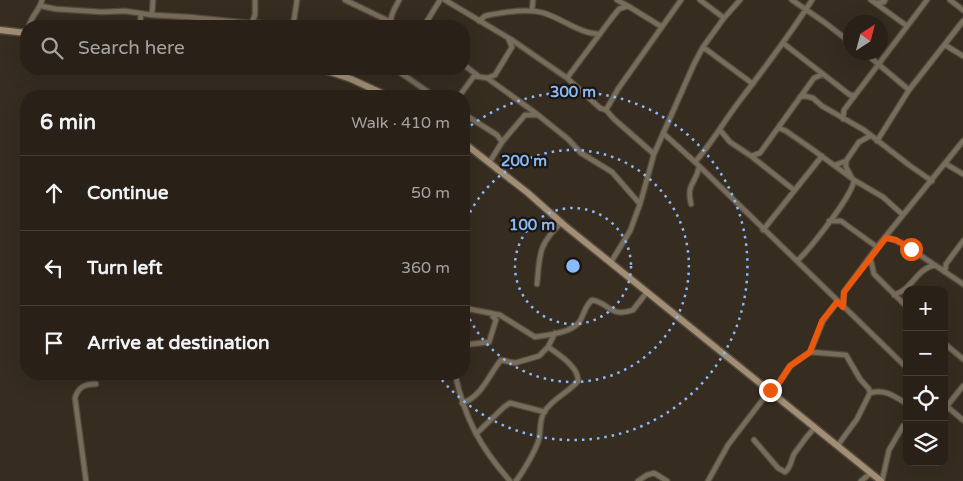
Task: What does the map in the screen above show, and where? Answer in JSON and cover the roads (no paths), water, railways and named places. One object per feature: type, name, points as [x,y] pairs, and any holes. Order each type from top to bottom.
[{"type":"main road","points":[[0,30],[20,32]]},
{"type":"main road","points":[[338,75],[375,90]]},
{"type":"main road","points":[[470,148],[882,481]]},
{"type":"street","points":[[30,20],[41,6],[42,0]]},
{"type":"street","points":[[152,16],[153,0]]},
{"type":"street","points":[[253,20],[255,15],[255,0]]},
{"type":"street","points":[[294,20],[297,0]]},
{"type":"street","points":[[345,0],[387,20]]},
{"type":"street","points":[[391,20],[391,15],[399,0]]},
{"type":"street","points":[[428,20],[440,0]]},
{"type":"street","points":[[445,0],[509,38],[570,80],[654,154]]},
{"type":"street","points":[[532,10],[533,0]]},
{"type":"street","points":[[617,0],[662,27]]},
{"type":"street","points":[[606,110],[618,89],[680,0]]},
{"type":"street","points":[[700,0],[724,18]]},
{"type":"street","points":[[611,262],[630,231],[640,204],[646,176],[654,154],[703,48],[724,18],[740,0]]},
{"type":"street","points":[[792,0],[843,37]]},
{"type":"street","points":[[695,162],[709,146],[754,84],[812,0]]},
{"type":"street","points":[[873,2],[884,2],[885,0]]},
{"type":"street","points":[[843,119],[844,110],[927,0]]},
{"type":"street","points":[[950,0],[963,10]]},
{"type":"street","points":[[873,2],[907,26]]},
{"type":"street","points":[[41,6],[56,9],[102,12],[125,11],[152,16],[227,20]]},
{"type":"street","points":[[570,80],[573,71],[619,9],[628,6]]},
{"type":"street","points":[[480,21],[489,15],[532,10],[545,13],[590,33],[600,34]]},
{"type":"street","points":[[140,20],[141,14]]},
{"type":"street","points":[[877,141],[909,90],[963,21]]},
{"type":"street","points":[[487,78],[495,74],[512,47],[509,38]]},
{"type":"street","points":[[783,43],[850,94],[855,95]]},
{"type":"street","points":[[946,44],[963,56]]},
{"type":"street","points":[[703,48],[754,84]]},
{"type":"street","points":[[873,60],[909,90]]},
{"type":"street","points":[[814,66],[814,78]]},
{"type":"street","points":[[470,70],[477,75],[487,78],[538,114],[568,139],[581,153],[612,172],[640,204]]},
{"type":"street","points":[[758,162],[760,154],[814,78],[824,74]]},
{"type":"street","points":[[405,75],[426,90]]},
{"type":"street","points":[[463,90],[472,77],[477,75]]},
{"type":"street","points":[[805,90],[810,96],[932,181]]},
{"type":"street","points":[[800,97],[810,96]]},
{"type":"street","points":[[489,163],[502,142],[525,115],[538,114]]},
{"type":"street","points":[[470,118],[492,132],[502,142]]},
{"type":"street","points":[[779,128],[835,165],[853,180],[883,197],[903,215]]},
{"type":"street","points":[[720,130],[730,142],[752,156],[794,190]]},
{"type":"street","points":[[663,133],[903,364]]},
{"type":"street","points":[[797,261],[837,211],[851,189],[853,180],[846,167],[846,161],[859,142],[870,136]]},
{"type":"street","points":[[843,307],[844,292],[877,247],[963,141]]},
{"type":"street","points":[[752,156],[760,154]]},
{"type":"street","points":[[763,230],[822,156]]},
{"type":"street","points":[[835,165],[846,161]]},
{"type":"street","points":[[946,164],[963,174]]},
{"type":"street","points":[[691,204],[689,189],[698,175],[700,167]]},
{"type":"street","points":[[837,211],[838,220]]},
{"type":"street","points":[[829,220],[838,220],[877,247]]},
{"type":"street","points":[[537,284],[539,254],[547,238],[562,222]]},
{"type":"street","points":[[892,229],[896,240]]},
{"type":"street","points":[[886,238],[896,240],[963,284]]},
{"type":"street","points":[[945,272],[946,264],[963,241]]},
{"type":"street","points":[[870,257],[874,274],[902,302],[903,297]]},
{"type":"street","points":[[909,286],[925,268],[946,264]]},
{"type":"street","points":[[470,309],[504,316],[535,337],[576,326],[587,305],[592,300],[600,303],[612,312],[629,311],[637,305],[647,292]]},
{"type":"street","points":[[894,295],[903,292]]},
{"type":"street","points":[[708,481],[728,445],[790,366],[810,352],[822,321],[837,302]]},
{"type":"street","points":[[470,344],[489,342],[496,318],[489,313]]},
{"type":"street","points":[[462,403],[467,402],[478,393],[501,360],[516,363],[539,356],[548,347],[555,333]]},
{"type":"street","points":[[516,481],[538,442],[540,424],[544,412],[554,400],[575,385],[579,377],[570,365],[548,347]]},
{"type":"street","points":[[948,347],[963,360]]},
{"type":"street","points":[[810,352],[846,355],[870,393]]},
{"type":"street","points":[[456,380],[462,403],[476,434],[486,452],[510,481]]},
{"type":"street","points":[[86,481],[74,398],[79,389],[85,385],[96,384]]},
{"type":"street","points":[[948,403],[963,386]]},
{"type":"street","points":[[838,444],[857,419],[870,393],[877,391],[887,392],[903,402]]},
{"type":"street","points":[[476,434],[510,403],[544,412]]},
{"type":"street","points":[[948,407],[963,420]]},
{"type":"street","points":[[882,481],[889,450],[903,426]]},
{"type":"street","points":[[754,440],[778,468],[785,472],[788,470],[796,452],[815,427]]},
{"type":"street","points":[[861,481],[871,473]]},
{"type":"street","points":[[638,481],[647,475],[654,474],[667,481]]}]
